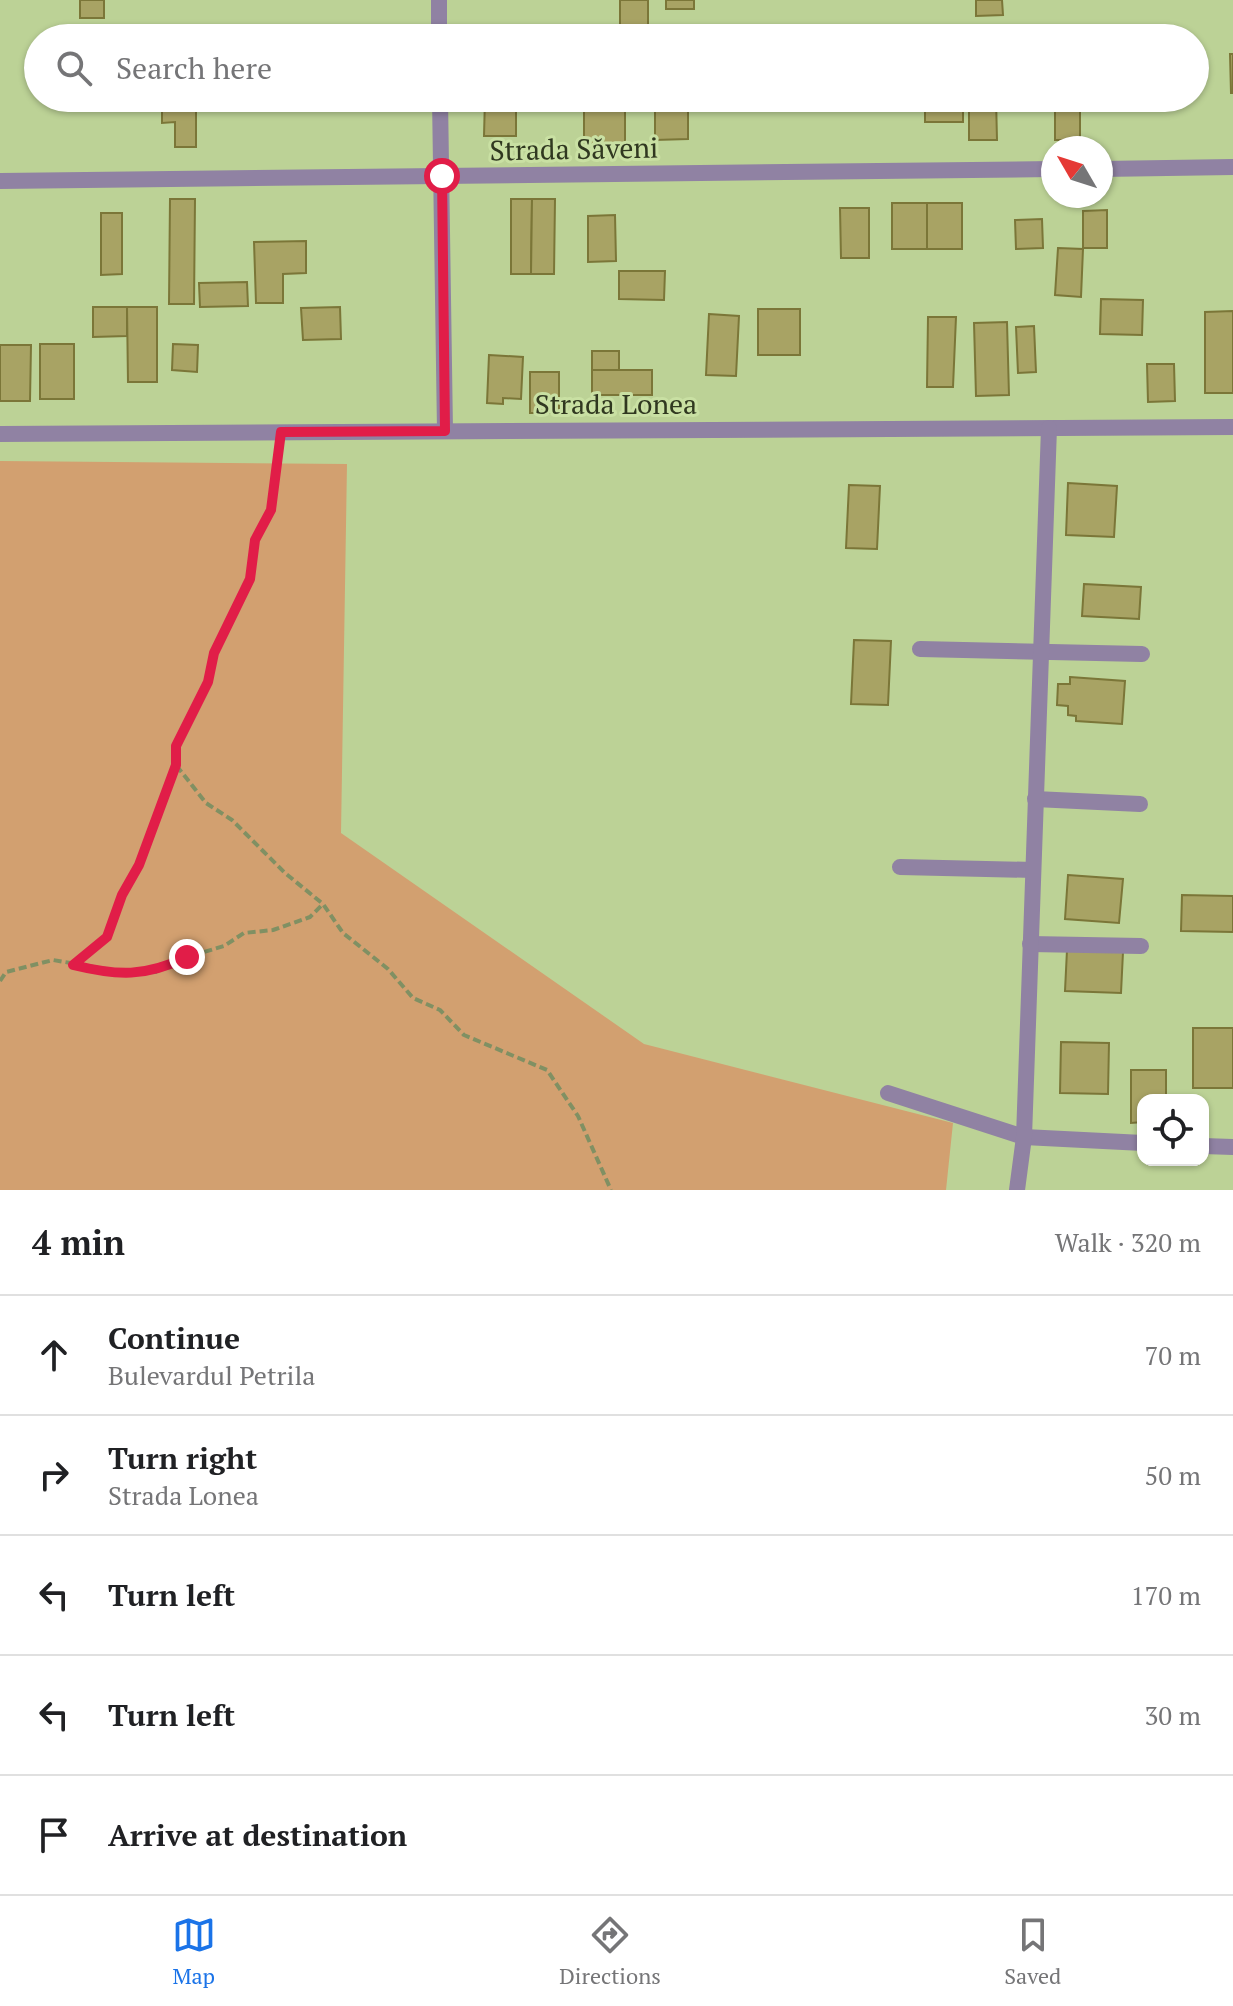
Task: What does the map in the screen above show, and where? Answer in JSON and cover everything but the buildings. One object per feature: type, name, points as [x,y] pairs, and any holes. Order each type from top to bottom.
[{"type":"street","points":[[439,0],[439,24]]},
{"type":"street","points":[[440,112],[445,431]]},
{"type":"street","points":[[1113,169],[1233,167]]},
{"type":"street","name":"Strada Săveni","points":[[0,181],[1041,169]]},
{"type":"street","name":"Strada Lonea","points":[[0,434],[1233,427]]},
{"type":"street","points":[[1017,1190],[1024,1137],[1049,428]]},
{"type":"street","points":[[920,649],[1142,654]]},
{"type":"street","points":[[1035,799],[1140,804]]},
{"type":"street","points":[[900,867],[1033,870]]},
{"type":"street","points":[[1030,944],[1141,946]]},
{"type":"street","points":[[888,1093],[1024,1137],[1137,1143]]},
{"type":"street","points":[[1209,1146],[1233,1147]]},
{"type":"path","points":[[73,965],[107,937],[122,895],[139,865],[176,765],[176,746],[208,682],[214,653],[250,579],[255,540],[271,510],[281,432]]},
{"type":"path","points":[[176,765],[206,803],[232,820],[285,873],[323,904],[343,933],[388,969],[413,998],[440,1010],[464,1035],[547,1070],[578,1116],[611,1190]]},
{"type":"path","points":[[0,981],[6,972],[53,960],[130,973],[156,972],[187,957],[224,946],[244,933],[273,930],[310,917],[323,904]]},
{"type":"shaded area","points":[[0,461],[347,464],[341,833],[644,1044],[953,1123],[946,1190],[0,1190]]},
{"type":"route","points":[[187,957],[156,972],[130,973],[73,965],[107,937],[113,915],[139,865],[176,765],[176,746],[208,682],[214,653],[250,579],[255,540],[271,510],[281,432],[445,431],[442,176]]}]
